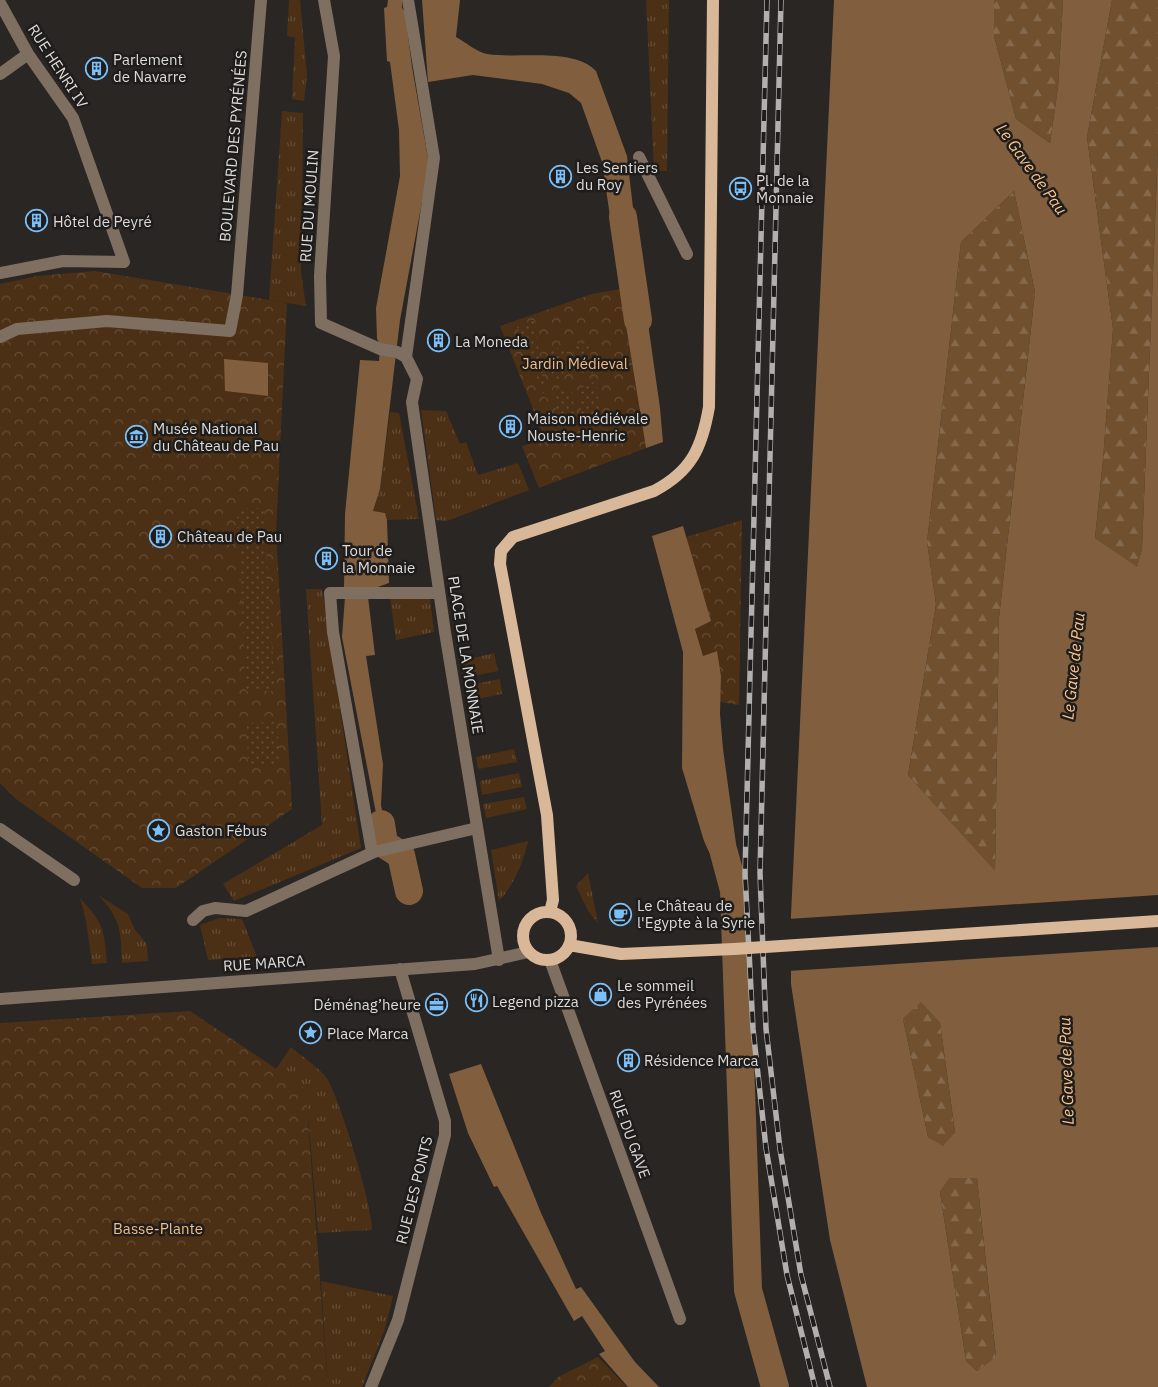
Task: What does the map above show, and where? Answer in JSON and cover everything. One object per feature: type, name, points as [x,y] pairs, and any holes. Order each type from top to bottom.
[{"type":"main road","points":[[550,912],[553,900],[548,815],[500,564],[501,551],[513,538],[638,497],[670,482],[695,456],[705,432],[710,407],[713,0]]},
{"type":"main road","points":[[550,912],[563,918],[568,924],[571,937],[569,945],[562,955],[550,960],[534,957],[528,952],[523,938],[526,924],[536,914],[550,912]]},
{"type":"main road","points":[[569,945],[622,954],[734,949],[1158,921]]},
{"type":"street","name":"BOULEVARD DES PYRÉNÉES","points":[[0,337],[17,330],[107,321],[230,331],[237,295],[261,0]]},
{"type":"street","name":"RUE DU MOULIN","points":[[324,0],[334,56],[320,276],[321,322],[380,349],[401,355]]},
{"type":"street","points":[[401,355],[434,158],[408,0]]},
{"type":"street","name":"RUE HENRI IV","points":[[0,273],[63,261],[124,262],[73,118],[28,54],[2,8]]},
{"type":"street","points":[[0,74],[28,54]]},
{"type":"street","points":[[639,157],[687,254]]},
{"type":"street","name":"PLACE DE LA MONNAIE","points":[[401,355],[417,379],[412,402],[439,593],[499,960]]},
{"type":"street","points":[[372,852],[333,632],[330,593],[439,593]]},
{"type":"street","points":[[193,920],[203,911],[215,908],[246,911],[372,852],[477,828]]},
{"type":"street","points":[[0,829],[74,880]]},
{"type":"street","name":"RUE MARCA","points":[[0,999],[475,964],[528,952]]},
{"type":"street","name":"RUE DU GAVE","points":[[550,960],[680,1319]]},
{"type":"street","name":"RUE DES PONTS","points":[[370,1387],[398,1320],[445,1135],[445,1121],[400,969]]},
{"type":"green space","points":[[289,0],[300,0],[307,75],[304,101],[292,99],[295,38],[287,36]]},
{"type":"green space","points":[[646,0],[669,0],[667,171],[654,171]]},
{"type":"green space","points":[[994,0],[1063,0],[1058,87],[1050,143],[1016,119],[994,36]]},
{"type":"green space","points":[[1112,0],[1158,0],[1158,147],[1142,549],[1137,568],[1095,538],[1113,329],[1087,137]]},
{"type":"green space","points":[[282,111],[303,113],[301,272],[306,306],[269,300]]},
{"type":"green space","points":[[1014,191],[1035,292],[999,618],[995,872],[908,775],[936,604],[927,542],[961,242]]},
{"type":"green space","points":[[95,271],[287,303],[276,532],[292,809],[176,888],[142,888],[16,799],[0,783],[0,284],[37,276]]},
{"type":"green space","name":"Jardin Médieval","points":[[620,289],[646,448],[539,488],[522,446],[545,439],[500,326],[592,294]]},
{"type":"green space","points":[[534,320],[547,403],[517,326]]},
{"type":"green space","points":[[589,342],[593,373],[585,374],[575,368],[572,344]]},
{"type":"green space","points":[[566,347],[569,370],[562,379],[553,380],[549,349]]},
{"type":"green space","points":[[596,382],[600,413],[582,415],[579,392],[587,383]]},
{"type":"green space","points":[[562,387],[572,392],[575,416],[557,419],[553,388]]},
{"type":"green space","points":[[421,410],[446,411],[460,444],[466,442],[478,475],[518,463],[529,490],[447,521],[436,520]]},
{"type":"green space","points":[[390,412],[399,413],[419,519],[387,520],[385,513],[373,512],[380,489]]},
{"type":"green space","points":[[264,508],[275,691],[246,691],[237,509]]},
{"type":"green space","points":[[742,520],[739,705],[720,702],[721,676],[716,651],[703,656],[695,628],[710,621],[686,537]]},
{"type":"green space","points":[[306,589],[322,589],[361,848],[234,901],[223,884],[322,825]]},
{"type":"green space","points":[[430,597],[434,632],[396,640],[390,598]]},
{"type":"green space","points":[[494,653],[498,671],[463,678],[461,661]]},
{"type":"green space","points":[[500,679],[502,694],[467,701],[465,686]]},
{"type":"green space","points":[[277,722],[279,765],[248,766],[247,723]]},
{"type":"green space","points":[[514,749],[517,762],[478,769],[476,757]]},
{"type":"green space","points":[[519,773],[522,787],[482,795],[480,781]]},
{"type":"green space","points":[[524,797],[527,809],[486,818],[483,804]]},
{"type":"green space","points":[[528,841],[517,873],[499,901],[491,850]]},
{"type":"green space","points":[[588,873],[598,923],[588,911],[576,886]]},
{"type":"green space","points":[[98,895],[128,914],[135,930],[147,944],[148,961],[122,963],[118,926],[106,903]]},
{"type":"green space","points":[[80,898],[94,914],[101,928],[105,942],[107,963],[92,964],[86,920]]},
{"type":"green space","points":[[219,918],[242,919],[257,957],[208,960],[200,925]]},
{"type":"green space","points":[[921,1001],[940,1023],[955,1132],[943,1147],[928,1137],[903,1019]]},
{"type":"green space","name":"Basse-Plante","points":[[190,1011],[302,1086],[306,1093],[328,1387],[0,1387],[0,1023]]},
{"type":"green space","points":[[291,1047],[314,1065],[326,1077],[332,1087],[361,1178],[372,1230],[318,1233],[309,1126],[302,1086],[276,1069]]},
{"type":"green space","points":[[950,1178],[977,1178],[996,1358],[977,1371],[966,1361],[940,1192]]},
{"type":"green space","points":[[321,1281],[393,1296],[385,1329],[362,1387],[328,1387]]},
{"type":"green space","points":[[598,1357],[627,1387],[549,1387],[558,1377]]},
{"type":"water","points":[[388,0],[402,0],[402,8],[405,12],[412,67],[429,164],[400,320],[380,489],[373,511],[385,513],[387,520],[389,583],[375,588],[344,589],[345,514],[360,360],[379,361],[380,344],[377,339],[376,308],[400,176],[399,130],[390,62],[387,61],[384,8],[387,7]]},
{"type":"water","points":[[422,0],[460,0],[456,37],[483,53],[560,56],[586,64],[596,71],[627,156],[638,251],[616,257],[602,162],[581,103],[569,93],[542,84],[473,75],[428,82]]},
{"type":"water","name":"Le Gave de Pau","points":[[834,0],[994,0],[994,36],[1016,119],[1050,143],[1058,87],[1063,0],[1112,0],[1087,137],[1113,329],[1095,538],[1137,567],[1142,549],[1158,147],[1158,1387],[867,1387],[830,1240],[791,984],[791,915]],"holes":[[[1014,191],[1035,292],[999,618],[995,871],[908,775],[936,604],[927,542],[961,242]],[[921,1002],[940,1023],[955,1132],[943,1146],[928,1137],[903,1019]],[[950,1178],[977,1178],[996,1357],[977,1371],[966,1361],[940,1192]]]},
{"type":"water","points":[[642,281],[663,442],[646,448],[620,289]]},
{"type":"water","points":[[224,359],[268,363],[268,396],[225,391]]},
{"type":"water","points":[[683,526],[711,621],[695,629],[703,656],[717,651],[721,676],[720,714],[723,749],[742,887],[727,892],[704,841],[682,768],[683,652],[652,536]]},
{"type":"water","points":[[345,597],[368,597],[375,655],[366,656],[383,764],[381,805],[388,842],[382,844],[342,637]]},
{"type":"water","points":[[481,1064],[541,1213],[576,1289],[581,1287],[635,1362],[659,1387],[628,1387],[599,1354],[605,1351],[582,1316],[574,1321],[497,1186],[494,1187],[468,1133],[449,1074]]},
{"type":"pier","points":[[1158,895],[1158,947],[788,971],[788,919]]},
{"type":"waterway","points":[[623,217],[638,320]]},
{"type":"waterway","points":[[381,824],[384,844],[401,855],[409,891]]},
{"type":"waterway","points":[[724,853],[734,890],[748,1290],[775,1387]]},
{"type":"railway","points":[[767,0],[745,874],[753,1029],[766,1148],[787,1275],[815,1387]]},
{"type":"railway","points":[[781,0],[760,873],[766,1029],[780,1149],[801,1275],[830,1387]]},
{"type":"place","name":"Parlement de Navarre","points":[[97,68]]},
{"type":"place","name":"Les Sentiers du Roy","points":[[560,176]]},
{"type":"place","name":"Pl. de la Monnaie","points":[[740,189]]},
{"type":"place","name":"Hôtel de Peyré","points":[[37,221]]},
{"type":"place","name":"La Moneda","points":[[439,341]]},
{"type":"place","name":"Maison médiévale Nouste-Henric","points":[[511,427]]},
{"type":"place","name":"Musée National du Château de Pau","points":[[137,437]]},
{"type":"place","name":"Château de Pau","points":[[161,536]]},
{"type":"place","name":"Tour de la Monnaie","points":[[326,559]]},
{"type":"place","name":"Gaston Fébus","points":[[159,830]]},
{"type":"place","name":"Le Château de l'Egypte à la Syrie","points":[[621,914]]},
{"type":"place","name":"Le sommeil des Pyrénées","points":[[601,994]]},
{"type":"place","name":"Legend pizza","points":[[476,1001]]},
{"type":"place","name":"Déménag’heure","points":[[437,1004]]},
{"type":"place","name":"Place Marca","points":[[311,1033]]},
{"type":"place","name":"Résidence Marca","points":[[628,1060]]}]
